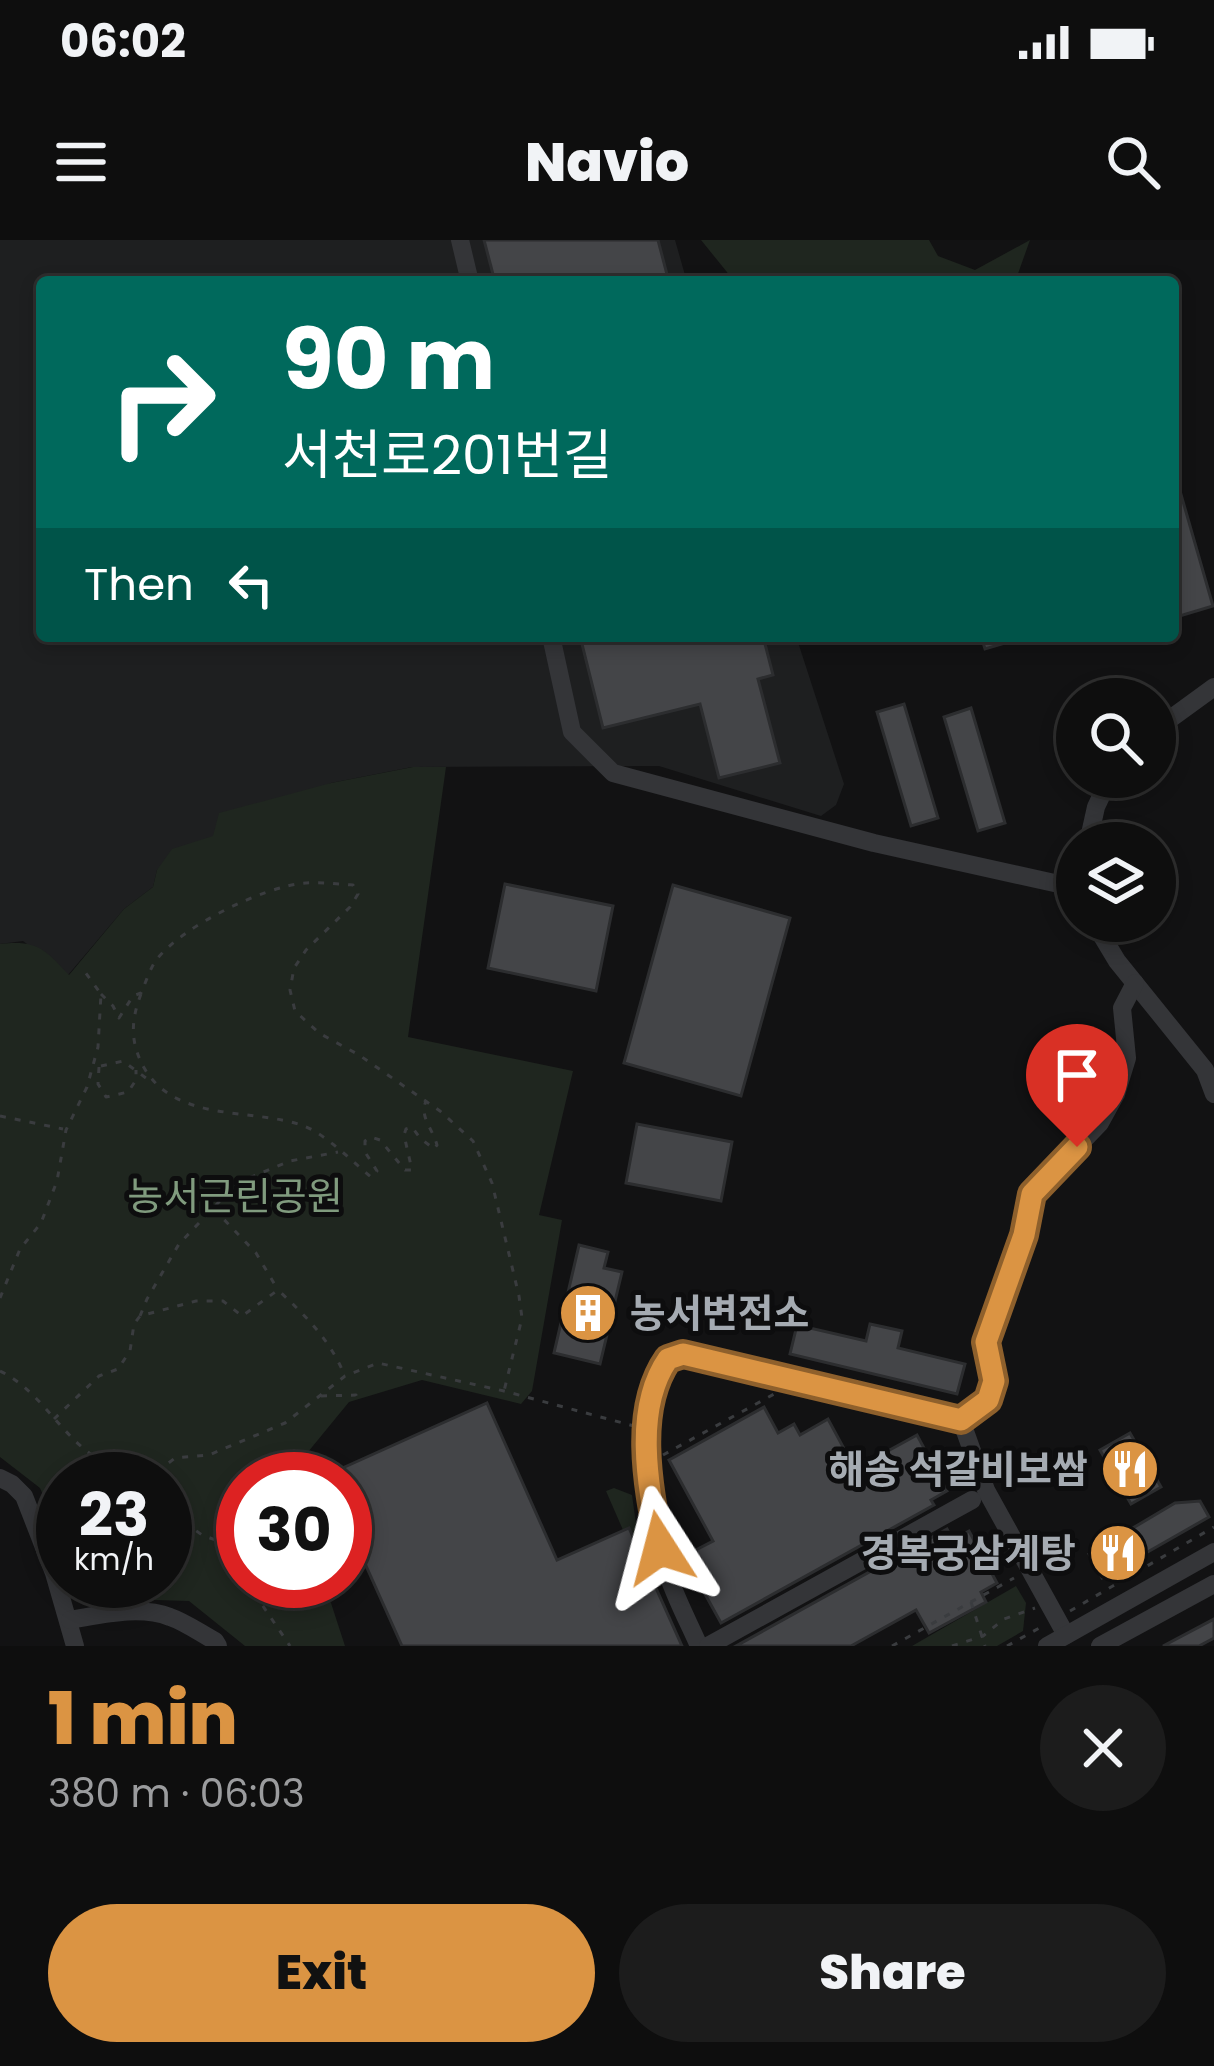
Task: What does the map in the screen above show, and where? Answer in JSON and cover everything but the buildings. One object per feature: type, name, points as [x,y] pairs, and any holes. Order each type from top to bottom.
[{"type":"street","points":[[460,240],[469,276]]},
{"type":"street","points":[[552,642],[572,732],[613,772],[874,843],[1056,883]]},
{"type":"street","points":[[1176,715],[1214,687]]},
{"type":"street","points":[[1106,942],[1204,1070],[1214,1094]]},
{"type":"street","points":[[971,1500],[704,1646],[666,1572],[651,1491],[650,1406],[656,1380],[668,1359],[683,1354],[961,1420],[988,1400],[994,1381],[986,1342],[1024,1235],[1032,1194],[1100,1123],[1116,1094],[1127,1058],[1123,1008],[1135,983]]},
{"type":"street","points":[[961,1420],[986,1490],[1062,1626]]},
{"type":"street","points":[[0,1478],[25,1496],[75,1646]]},
{"type":"street","points":[[1047,1646],[1062,1626],[1107,1612],[1214,1552]]},
{"type":"street","points":[[1100,1646],[1214,1584]]},
{"type":"street","points":[[70,1620],[147,1612],[170,1617],[218,1646]]},
{"type":"path","points":[[156,1085],[139,1058],[131,1030],[154,962],[204,920],[291,885],[352,885],[358,894],[350,907],[294,968],[290,991],[296,1011],[319,1033],[426,1101],[472,1141],[493,1183],[522,1318],[504,1391]]},
{"type":"path","points":[[86,972],[119,1018],[133,996],[141,993]]},
{"type":"path","points":[[0,1298],[57,1181],[66,1130],[87,1087],[98,1047],[100,994]]},
{"type":"path","points":[[92,1069],[123,1061],[188,1104],[309,1127],[371,1178],[377,1171],[365,1151],[365,1141],[371,1137],[380,1140],[405,1170],[412,1170],[406,1129],[412,1127],[434,1148],[437,1145],[425,1119],[426,1101]]},
{"type":"path","points":[[99,1067],[98,1084],[106,1097],[128,1092],[136,1070]]},
{"type":"path","points":[[0,1116],[66,1130]]},
{"type":"path","points":[[54,1419],[99,1376],[118,1369],[130,1351],[134,1324],[179,1244],[236,1183],[290,1161],[340,1152]]},
{"type":"path","points":[[213,1207],[256,1253],[278,1290],[334,1351],[345,1376]]},
{"type":"path","points":[[140,1316],[196,1301],[223,1301],[242,1316],[278,1290]]},
{"type":"path","points":[[192,1456],[209,1455],[285,1423],[345,1376],[378,1363],[637,1426]]},
{"type":"path","points":[[0,1371],[26,1387],[70,1439],[88,1452]]},
{"type":"path","points":[[661,1456],[786,1388]]},
{"type":"path","points":[[319,1396],[356,1395],[360,1403]]},
{"type":"path","points":[[1007,1646],[1062,1626],[1214,1527]]},
{"type":"path","points":[[892,1646],[1020,1574]]},
{"type":"path","points":[[971,1602],[985,1646]]},
{"type":"path","points":[[952,1646],[1036,1607]]},
{"type":"path","points":[[265,1608],[290,1646]]},
{"type":"shaded area","points":[[0,240],[675,240],[685,276],[36,276],[36,642],[798,642],[844,784],[836,805],[821,816],[659,766],[412,767],[331,783],[213,837],[157,870],[153,887],[124,909],[68,975],[23,941],[0,944]]},
{"type":"green space","points":[[701,240],[929,240],[938,256],[975,270],[1030,240],[1017,276],[730,276]]},
{"type":"green space","name":"농서근린공원","points":[[413,767],[446,767],[408,1037],[573,1071],[539,1215],[562,1220],[532,1391],[521,1404],[422,1380],[349,1402],[308,1452],[216,1452],[216,1608],[333,1608],[345,1646],[245,1646],[192,1603],[192,1452],[36,1452],[36,1485],[0,1457],[0,944],[39,948],[69,975],[124,909],[153,887],[157,870],[172,849],[213,836],[219,813]]},
{"type":"green space","points":[[614,1488],[632,1495],[637,1546],[629,1528],[623,1530],[606,1491]]},
{"type":"green space","points":[[1016,1586],[1026,1603],[1023,1631],[997,1646],[912,1646]]},
{"type":"place","name":"농서변전소","points":[[588,1313]]},
{"type":"place","name":"해송 석갈비보쌈","points":[[1130,1469]]},
{"type":"place","name":"경복궁삼계탕","points":[[1118,1553]]},
{"type":"route","points":[[660,1548],[648,1430],[656,1380],[668,1359],[683,1354],[961,1420],[988,1400],[994,1381],[986,1342],[1024,1235],[1032,1194],[1077,1147]]}]
